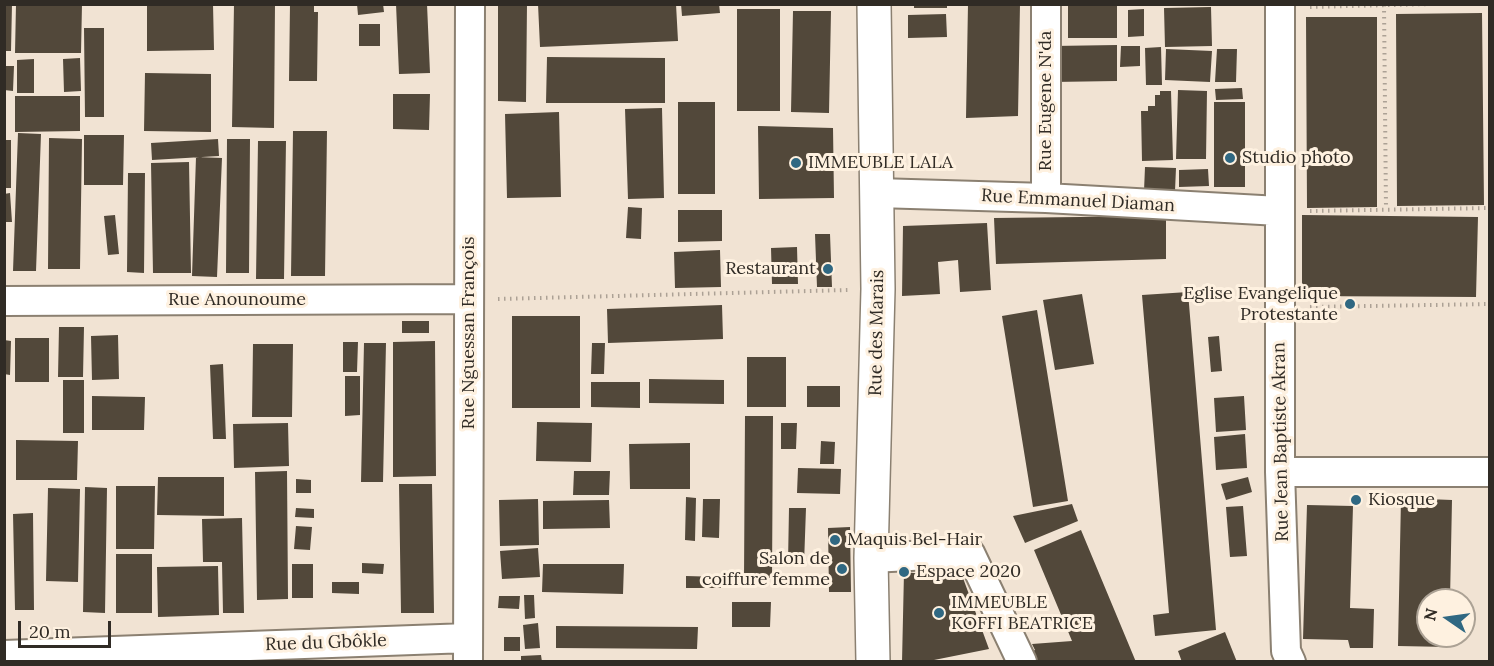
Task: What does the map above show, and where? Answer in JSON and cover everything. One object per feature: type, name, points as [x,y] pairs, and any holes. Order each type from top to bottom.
[{"type":"street","name":"Rue Nguessan François","points":[[468,650],[470,4]]},
{"type":"street","name":"Rue des Marais","points":[[873,662],[871,558],[878,289],[874,4]]},
{"type":"street","name":"Rue Eugene N'da","points":[[1046,4],[1046,198]]},
{"type":"street","name":"Rue Jean Baptiste Akran","points":[[1280,6],[1278,211],[1280,472],[1286,651],[1291,662]]},
{"type":"street","name":"Rue Emmanuel Diaman","points":[[877,193],[1046,198],[1278,211]]},
{"type":"street","name":"Rue Anounoume","points":[[4,301],[469,299]]},
{"type":"street","points":[[1280,472],[1490,472]]},
{"type":"street","points":[[871,558],[970,553],[1022,662]]},
{"type":"street","name":"Rue du Gbôkle","points":[[4,655],[468,650]]},
{"type":"path","points":[[1280,6],[1432,4]]},
{"type":"path","points":[[1384,5],[1386,209]]},
{"type":"path","points":[[1278,211],[1490,208]]},
{"type":"path","points":[[469,299],[878,289]]},
{"type":"path","points":[[1280,307],[1490,304]]},
{"type":"building","points":[[4,4],[12,4],[11,51],[4,51]]},
{"type":"building","points":[[16,4],[82,4],[81,53],[15,53]]},
{"type":"building","points":[[147,4],[213,4],[214,50],[147,51]]},
{"type":"building","points":[[234,4],[275,4],[274,128],[232,127]]},
{"type":"building","points":[[290,4],[314,4],[314,12],[318,12],[317,81],[289,81]]},
{"type":"building","points":[[357,4],[383,4],[384,12],[358,15]]},
{"type":"building","points":[[396,4],[427,4],[430,73],[399,74]]},
{"type":"building","points":[[498,4],[527,4],[526,102],[498,101]]},
{"type":"building","points":[[538,4],[676,4],[678,41],[540,47]]},
{"type":"building","points":[[681,4],[719,4],[720,13],[682,16]]},
{"type":"building","points":[[914,4],[947,4],[947,8],[914,8]]},
{"type":"building","points":[[968,4],[1020,4],[1018,116],[966,118]]},
{"type":"building","points":[[1068,4],[1117,4],[1117,38],[1068,38]]},
{"type":"building","points":[[1211,7],[1212,46],[1165,47],[1164,8]]},
{"type":"building","points":[[737,9],[780,9],[780,111],[737,111]]},
{"type":"building","points":[[1144,9],[1144,36],[1128,37],[1128,10]]},
{"type":"building","points":[[793,11],[831,11],[829,113],[791,112]]},
{"type":"building","points":[[1482,13],[1484,205],[1397,206],[1396,14]]},
{"type":"building","points":[[946,14],[947,37],[908,38],[908,15]]},
{"type":"building","points":[[1306,17],[1377,17],[1377,207],[1307,208]]},
{"type":"building","points":[[359,24],[380,24],[380,46],[359,46]]},
{"type":"building","points":[[84,28],[104,28],[104,117],[85,117]]},
{"type":"building","points":[[1117,45],[1117,81],[1053,82],[1053,46]]},
{"type":"building","points":[[1121,46],[1140,46],[1140,66],[1120,67]]},
{"type":"building","points":[[1161,47],[1162,85],[1146,85],[1145,48]]},
{"type":"building","points":[[1166,49],[1212,51],[1210,82],[1165,80]]},
{"type":"building","points":[[1217,49],[1237,49],[1236,82],[1215,82]]},
{"type":"building","points":[[547,57],[665,58],[665,103],[546,103]]},
{"type":"building","points":[[80,58],[81,91],[64,92],[63,59]]},
{"type":"building","points":[[34,59],[34,93],[17,93],[17,60]]},
{"type":"building","points":[[4,66],[14,66],[13,91],[4,90]]},
{"type":"building","points":[[145,73],[211,74],[211,132],[144,131]]},
{"type":"building","points":[[1242,88],[1243,99],[1216,100],[1215,89]]},
{"type":"building","points":[[1178,90],[1207,91],[1206,159],[1176,159]]},
{"type":"building","points":[[1160,91],[1171,91],[1173,160],[1142,161],[1141,111],[1148,111],[1148,106],[1155,106],[1155,95],[1160,95]]},
{"type":"building","points":[[393,94],[430,94],[429,130],[393,129]]},
{"type":"building","points":[[15,96],[80,96],[80,131],[15,132]]},
{"type":"building","points":[[678,102],[715,102],[715,194],[678,194]]},
{"type":"building","points":[[1214,102],[1245,102],[1245,187],[1214,187]]},
{"type":"building","points":[[662,108],[664,198],[628,199],[625,109]]},
{"type":"building","points":[[559,112],[561,197],[507,198],[505,114]]},
{"type":"building","name":"IMMEUBLE LALA","points":[[758,126],[833,128],[834,198],[759,199]]},
{"type":"building","points":[[293,131],[327,131],[325,276],[291,276]]},
{"type":"building","points":[[18,133],[41,134],[36,271],[13,271]]},
{"type":"building","points":[[84,135],[124,135],[123,185],[84,185]]},
{"type":"building","points":[[49,138],[82,139],[80,269],[48,269]]},
{"type":"building","points":[[218,139],[219,156],[152,160],[151,143]]},
{"type":"building","points":[[227,139],[250,139],[249,273],[226,273]]},
{"type":"building","points":[[4,140],[11,140],[11,188],[4,188]]},
{"type":"building","points":[[258,141],[286,141],[284,279],[256,279]]},
{"type":"building","points":[[196,157],[222,158],[217,277],[192,276]]},
{"type":"building","points":[[189,162],[191,273],[153,273],[151,163]]},
{"type":"building","points":[[1145,167],[1176,168],[1175,191],[1144,191]]},
{"type":"building","points":[[1208,169],[1209,186],[1179,187],[1179,170]]},
{"type":"building","points":[[128,173],[145,173],[144,273],[127,272]]},
{"type":"building","points":[[10,193],[12,222],[4,222],[4,194]]},
{"type":"building","points":[[628,207],[642,208],[641,239],[626,238]]},
{"type":"building","points":[[678,210],[722,210],[722,241],[678,242]]},
{"type":"building","points":[[115,215],[119,254],[108,255],[104,216]]},
{"type":"building","points":[[1302,215],[1478,217],[1476,297],[1302,296]]},
{"type":"building","points":[[1166,216],[1166,259],[996,264],[994,218]]},
{"type":"building","points":[[987,223],[991,290],[960,292],[958,260],[938,262],[940,294],[902,296],[903,226]]},
{"type":"building","points":[[815,234],[830,234],[832,287],[817,287]]},
{"type":"building","points":[[797,247],[798,284],[772,284],[771,248]]},
{"type":"building","points":[[720,250],[721,287],[675,288],[674,252]]},
{"type":"building","points":[[1188,292],[1216,630],[1155,636],[1153,615],[1169,613],[1142,295]]},
{"type":"building","points":[[1082,294],[1094,364],[1055,370],[1043,300]]},
{"type":"building","points":[[722,305],[723,339],[608,343],[607,309]]},
{"type":"building","points":[[1037,310],[1068,501],[1033,507],[1002,316]]},
{"type":"building","points":[[512,316],[580,316],[580,408],[512,408]]},
{"type":"building","points":[[402,321],[429,321],[429,333],[402,333]]},
{"type":"building","points":[[59,327],[84,327],[83,377],[58,377]]},
{"type":"building","points":[[118,335],[119,379],[92,380],[91,336]]},
{"type":"building","points":[[1219,336],[1222,371],[1211,372],[1208,337]]},
{"type":"building","points":[[15,338],[49,338],[49,382],[15,382]]},
{"type":"building","points":[[4,340],[11,341],[10,375],[4,374]]},
{"type":"building","points":[[435,341],[436,476],[393,477],[393,342]]},
{"type":"building","points":[[343,342],[358,342],[357,372],[343,372]]},
{"type":"building","points":[[364,343],[386,343],[383,482],[361,482]]},
{"type":"building","points":[[592,343],[605,343],[604,374],[591,374]]},
{"type":"building","points":[[253,344],[293,344],[292,417],[252,417]]},
{"type":"building","points":[[747,357],[786,357],[786,407],[747,407]]},
{"type":"building","points":[[223,364],[226,439],[213,439],[210,365]]},
{"type":"building","points":[[345,376],[360,376],[360,415],[345,416]]},
{"type":"building","points":[[649,379],[724,380],[724,404],[649,403]]},
{"type":"building","points":[[63,380],[84,380],[84,433],[63,433]]},
{"type":"building","points":[[591,382],[640,382],[640,408],[591,407]]},
{"type":"building","points":[[807,386],[840,386],[840,407],[807,407]]},
{"type":"building","points":[[92,396],[145,397],[144,430],[92,430]]},
{"type":"building","points":[[1244,396],[1246,430],[1216,432],[1214,398]]},
{"type":"building","points":[[745,416],[773,416],[772,578],[744,578]]},
{"type":"building","points":[[537,422],[592,423],[591,462],[536,461]]},
{"type":"building","points":[[288,423],[289,466],[234,468],[233,424]]},
{"type":"building","points":[[781,423],[797,423],[796,449],[781,449]]},
{"type":"building","points":[[1245,434],[1247,468],[1216,470],[1214,437]]},
{"type":"building","points":[[16,440],[78,441],[77,480],[16,480]]},
{"type":"building","points":[[821,441],[835,442],[834,464],[820,464]]},
{"type":"building","points":[[690,443],[690,489],[630,489],[629,444]]},
{"type":"building","points":[[798,468],[841,469],[840,494],[797,493]]},
{"type":"building","points":[[287,471],[288,599],[257,600],[255,472]]},
{"type":"building","points":[[574,471],[610,471],[609,495],[573,495]]},
{"type":"building","points":[[158,477],[224,477],[224,516],[157,515]]},
{"type":"building","points":[[1248,477],[1252,492],[1226,500],[1221,484]]},
{"type":"building","points":[[296,479],[311,480],[311,493],[296,493]]},
{"type":"building","points":[[399,484],[432,484],[434,613],[401,613]]},
{"type":"building","points":[[116,486],[155,486],[154,549],[116,549]]},
{"type":"building","points":[[85,487],[107,488],[105,613],[83,612]]},
{"type":"building","points":[[48,488],[80,489],[78,582],[46,581]]},
{"type":"building","points":[[686,497],[696,498],[695,541],[685,540]]},
{"type":"building","points":[[1401,498],[1452,500],[1450,588],[1416,588],[1416,646],[1398,646]]},
{"type":"building","points":[[538,499],[539,545],[500,546],[499,500]]},
{"type":"building","points":[[703,499],[720,499],[719,538],[702,537]]},
{"type":"building","points":[[609,500],[610,528],[543,529],[543,501]]},
{"type":"building","points":[[1072,504],[1078,521],[1025,543],[1013,516]]},
{"type":"building","points":[[1307,505],[1353,506],[1350,608],[1374,609],[1373,648],[1350,648],[1348,640],[1303,639]]},
{"type":"building","points":[[1243,506],[1247,556],[1230,557],[1226,507]]},
{"type":"building","points":[[296,508],[314,509],[314,518],[295,517]]},
{"type":"building","points":[[789,508],[806,508],[804,564],[788,563]]},
{"type":"building","points":[[33,513],[34,610],[15,610],[13,514]]},
{"type":"building","points":[[242,518],[244,613],[223,613],[222,562],[203,562],[202,519]]},
{"type":"building","points":[[296,526],[312,527],[310,550],[294,549]]},
{"type":"building","points":[[850,527],[851,592],[829,592],[828,528]]},
{"type":"building","points":[[1081,530],[1136,662],[1027,662],[1024,655],[1035,650],[1032,644],[1072,641],[1034,550]]},
{"type":"building","points":[[538,548],[540,577],[502,579],[500,551]]},
{"type":"building","points":[[116,554],[152,554],[152,613],[116,613]]},
{"type":"building","points":[[362,563],[384,564],[383,574],[362,573]]},
{"type":"building","points":[[292,564],[313,564],[313,598],[292,598]]},
{"type":"building","points":[[543,564],[624,564],[623,594],[542,592]]},
{"type":"building","points":[[218,566],[219,615],[158,617],[157,567]]},
{"type":"building","name":"IMMEUBLE KOFFI BEATRICE","points":[[904,572],[963,578],[989,649],[924,662],[902,662]]},
{"type":"building","points":[[686,576],[721,577],[721,588],[686,588]]},
{"type":"building","points":[[332,582],[359,582],[359,594],[332,593]]},
{"type":"building","points":[[524,595],[534,595],[535,618],[525,619]]},
{"type":"building","points":[[499,596],[520,596],[519,609],[498,608]]},
{"type":"building","points":[[732,602],[771,602],[770,627],[732,627]]},
{"type":"building","points":[[538,623],[540,648],[525,649],[523,625]]},
{"type":"building","points":[[556,626],[698,627],[697,649],[556,648]]},
{"type":"building","points":[[1225,632],[1237,662],[1182,662],[1178,651]]},
{"type":"building","points":[[504,637],[520,637],[520,651],[504,651]]},
{"type":"building","points":[[541,655],[542,662],[521,662],[521,656]]},
{"type":"place","name":"Studio photo","points":[[1230,158]]},
{"type":"place","name":"IMMEUBLE LALA","points":[[796,163]]},
{"type":"place","name":"Restaurant","points":[[828,269]]},
{"type":"place","name":"Eglise Evangelique Protestante","points":[[1350,304]]},
{"type":"place","name":"Kiosque","points":[[1356,500]]},
{"type":"place","name":"Maquis Bel-Hair","points":[[835,540]]},
{"type":"place","name":"Salon de coiffure femme","points":[[842,569]]},
{"type":"place","name":"Espace 2020","points":[[904,572]]},
{"type":"place","name":"IMMEUBLE KOFFI BEATRICE","points":[[939,613]]}]
